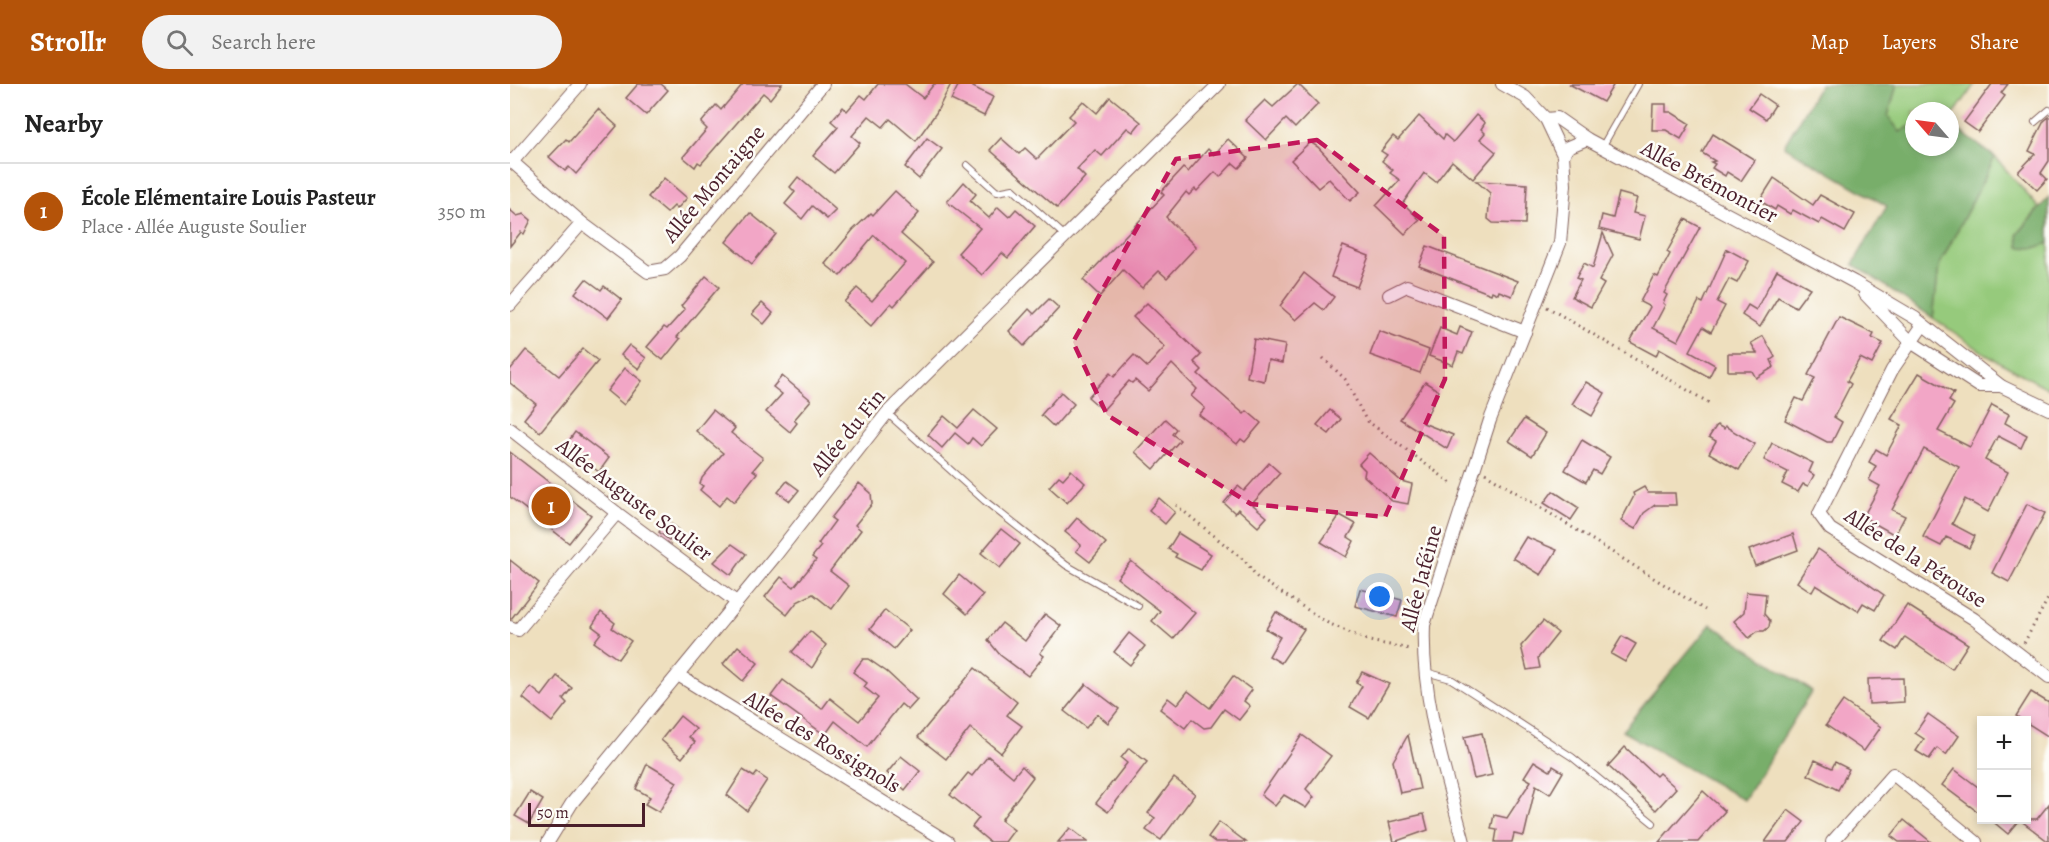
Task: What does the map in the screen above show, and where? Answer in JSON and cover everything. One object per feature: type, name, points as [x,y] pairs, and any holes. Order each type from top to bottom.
[{"type":"street","points":[[511,161],[580,84]]},
{"type":"street","name":"Allée Montaigne","points":[[511,161],[582,223],[648,272],[665,269],[680,256],[823,84]]},
{"type":"street","name":"Allée du Fin","points":[[548,842],[572,803],[678,675],[735,601],[776,555],[887,413],[1219,84]]},
{"type":"street","points":[[1502,84],[1525,97],[1546,119]]},
{"type":"street","name":"Allée Brémontier","points":[[1546,119],[1557,118],[1587,139],[1854,282],[1923,325],[2001,386],[2049,409]]},
{"type":"street","name":"Allée Jaféine","points":[[1464,842],[1434,733],[1423,652],[1424,625],[1490,420],[1560,243],[1565,185],[1563,155],[1546,119]]},
{"type":"street","points":[[1563,155],[1568,147],[1587,139]]},
{"type":"street","points":[[510,305],[582,223]]},
{"type":"street","name":"Allée Brémontier","points":[[1854,282],[1911,342],[1979,386],[2001,386]]},
{"type":"street","points":[[1389,295],[1407,286],[1524,333]]},
{"type":"street","name":"Allée de la Pérouse","points":[[1923,325],[1892,370],[1819,514],[1830,529],[1974,619],[2049,677]]},
{"type":"street","name":"Allée Auguste Soulier","points":[[510,429],[735,601]]},
{"type":"street","points":[[510,627],[518,630],[617,513]]},
{"type":"street","name":"Allée des Rossignols","points":[[678,675],[948,842]]},
{"type":"street","points":[[1832,842],[1893,774],[1976,842]]},
{"type":"lane","points":[[1602,147],[1638,84]]},
{"type":"lane","points":[[2035,122],[2049,110]]},
{"type":"lane","points":[[967,165],[997,192],[1013,189],[1065,236]]},
{"type":"lane","points":[[887,413],[985,501],[1066,565],[1138,606]]},
{"type":"lane","points":[[1426,672],[1451,679],[1572,758],[1653,823]]},
{"type":"path","points":[[1537,300],[1711,404]]},
{"type":"path","points":[[1323,358],[1345,379],[1366,420],[1441,478],[1466,492]]},
{"type":"path","points":[[1474,467],[1705,610]]},
{"type":"path","points":[[1176,505],[1245,561],[1257,576],[1328,623],[1369,641],[1423,652]]},
{"type":"path","points":[[2019,652],[2049,597]]},
{"type":"highlighted area","points":[[1317,140],[1444,236],[1445,379],[1385,517],[1251,504],[1107,415],[1073,342],[1176,159]]},
{"type":"green space","points":[[1820,84],[1897,84],[1888,116],[1900,132],[1905,129],[1905,156],[1959,156],[1959,131],[1995,157],[1939,266],[1933,318],[1853,264],[1887,206],[1784,146]]},
{"type":"green space","points":[[1897,84],[1975,84],[1959,107],[1959,102],[1905,102],[1905,129],[1899,133],[1888,116]]},
{"type":"green space","points":[[1995,157],[2039,208],[2018,234],[2035,248],[2049,243],[2049,389],[1990,357],[1933,318],[1939,266]]},
{"type":"green space","points":[[2049,197],[2049,243],[2035,248],[2019,247],[2018,234]]},
{"type":"green space","points":[[1711,624],[1812,691],[1744,800],[1622,731]]},
{"type":"building","points":[[638,84],[661,84],[668,90],[646,115],[626,98]]},
{"type":"building","points":[[743,84],[782,84],[770,99],[763,93],[701,164],[698,162],[695,167],[683,157],[707,129],[701,123],[716,105],[721,110]]},
{"type":"building","points":[[878,84],[905,84],[923,98],[934,84],[951,84],[936,113],[916,141],[890,119],[883,127],[869,116],[852,136],[860,143],[834,173],[813,156],[838,127],[831,121],[843,107],[847,111],[861,95],[866,99]]},
{"type":"building","points":[[959,84],[975,84],[973,87],[993,97],[984,116],[951,100]]},
{"type":"building","points":[[1298,84],[1318,104],[1295,128],[1286,119],[1266,140],[1245,120],[1265,100],[1273,107]]},
{"type":"building","points":[[1569,84],[1614,84],[1603,102]]},
{"type":"building","points":[[1992,84],[2008,84],[2001,93],[2005,96],[1978,132],[1964,122]]},
{"type":"building","points":[[1759,94],[1775,105],[1766,119],[1749,108]]},
{"type":"building","points":[[1110,97],[1141,122],[1133,132],[1127,128],[1102,156],[1095,150],[1077,169],[1085,177],[1057,208],[990,150],[1001,138],[1019,154],[1025,148],[1037,159],[1074,121],[1069,116],[1083,101],[1097,113]]},
{"type":"building","points":[[1653,104],[1666,104],[1666,112],[1671,112],[1690,124],[1681,139],[1666,130],[1652,130]]},
{"type":"building","points":[[598,109],[617,126],[576,174],[569,167],[565,171],[549,157],[566,139],[569,142]]},
{"type":"building","points":[[1476,115],[1485,123],[1481,129],[1485,133],[1480,139],[1496,152],[1473,179],[1452,161],[1436,182],[1424,173],[1403,203],[1420,220],[1405,234],[1376,206],[1400,180],[1390,173],[1393,170],[1382,161],[1387,155],[1381,151],[1393,136],[1398,140],[1419,116],[1443,139],[1445,135],[1453,142]]},
{"type":"building","points":[[2049,117],[2049,161],[2041,173],[2047,179],[2037,190],[2018,172],[2035,154],[2029,151],[2044,121]]},
{"type":"building","points":[[1713,134],[1755,160],[1741,181],[1727,172],[1725,176],[1712,168],[1715,164],[1711,162],[1715,161],[1702,153]]},
{"type":"building","points":[[927,138],[942,149],[919,179],[905,167]]},
{"type":"building","points":[[1228,139],[1248,158],[1239,168],[1233,163],[1220,177],[1215,172],[1197,191],[1195,189],[1189,195],[1186,192],[1166,217],[1196,247],[1167,278],[1159,271],[1142,288],[1123,270],[1100,296],[1083,280],[1164,195],[1161,192],[1183,168],[1188,172],[1208,149],[1214,155]]},
{"type":"building","points":[[1310,142],[1318,147],[1360,192],[1350,201],[1329,179],[1318,188],[1291,160]]},
{"type":"building","points":[[798,177],[836,210],[827,219],[812,206],[802,219],[785,204],[795,192],[790,187]]},
{"type":"building","points":[[664,178],[687,198],[677,209],[674,206],[667,213],[648,197]]},
{"type":"building","points":[[1774,178],[1813,205],[1820,195],[1855,214],[1845,232],[1822,219],[1819,224],[1793,210],[1790,214],[1777,206],[1775,210],[1762,202],[1762,197]]},
{"type":"building","points":[[1476,181],[1527,184],[1525,224],[1493,223],[1488,219],[1490,193]]},
{"type":"building","points":[[964,182],[976,194],[970,201],[989,218],[998,207],[1009,217],[1016,209],[1035,226],[1008,258],[1002,253],[982,275],[958,253],[980,228],[947,202]]},
{"type":"building","points":[[895,191],[919,213],[901,234],[933,262],[894,306],[891,303],[871,326],[844,302],[857,288],[872,301],[905,263],[874,235],[840,276],[825,264],[853,230],[871,213],[873,215]]},
{"type":"building","points":[[1619,193],[1637,198],[1633,213],[1645,216],[1639,239],[1599,229],[1602,215],[1613,218]]},
{"type":"building","points":[[510,210],[517,216],[524,214],[531,220],[524,234],[521,232],[510,246]]},
{"type":"building","points":[[750,213],[776,234],[752,264],[726,242]]},
{"type":"building","points":[[1685,219],[1700,227],[1664,293],[1667,295],[1663,303],[1665,305],[1653,328],[1678,341],[1699,301],[1703,303],[1727,249],[1749,261],[1737,283],[1729,279],[1717,302],[1725,306],[1711,332],[1703,327],[1690,351],[1715,365],[1709,377],[1659,349],[1656,356],[1630,342],[1650,307],[1640,302],[1654,275],[1658,277],[1670,254],[1667,252]]},
{"type":"building","points":[[1603,233],[1613,255],[1599,281],[1604,284],[1591,307],[1572,297],[1581,280],[1576,278],[1584,263],[1593,268]]},
{"type":"building","points":[[1343,246],[1369,256],[1357,287],[1331,277]]},
{"type":"building","points":[[1427,246],[1518,281],[1512,296],[1499,291],[1498,294],[1492,291],[1491,294],[1419,266]]},
{"type":"building","points":[[1777,270],[1810,288],[1796,307],[1778,297],[1760,327],[1742,315],[1748,305],[1756,310]]},
{"type":"building","points":[[1304,273],[1334,297],[1324,310],[1315,303],[1296,320],[1280,306]]},
{"type":"building","points":[[706,276],[719,287],[677,337],[680,339],[663,360],[647,347],[664,327],[667,329],[685,309],[681,306]]},
{"type":"building","points":[[586,279],[601,290],[604,286],[622,300],[608,318],[575,293]]},
{"type":"building","points":[[1049,299],[1059,308],[1024,346],[1009,331],[1029,309],[1034,314]]},
{"type":"building","points":[[762,303],[773,313],[764,324],[752,314]]},
{"type":"building","points":[[1147,303],[1201,355],[1194,362],[1202,370],[1198,374],[1244,414],[1247,411],[1261,423],[1245,442],[1241,439],[1237,444],[1199,415],[1205,408],[1191,396],[1197,389],[1172,364],[1148,391],[1135,380],[1132,383],[1129,381],[1103,410],[1088,397],[1110,373],[1114,377],[1134,355],[1147,367],[1165,347],[1133,317]]},
{"type":"building","points":[[1839,317],[1874,334],[1872,338],[1883,343],[1872,364],[1860,358],[1847,381],[1851,384],[1834,417],[1842,422],[1832,442],[1827,442],[1785,420],[1796,398],[1803,401],[1815,378],[1808,375]]},
{"type":"building","points":[[1460,327],[1472,332],[1463,354],[1458,352],[1453,365],[1429,356],[1440,328],[1457,335]]},
{"type":"building","points":[[1379,331],[1429,350],[1420,373],[1370,355]]},
{"type":"building","points":[[1763,336],[1775,357],[1771,360],[1774,367],[1756,378],[1752,371],[1728,371],[1728,353],[1757,353],[1751,343]]},
{"type":"building","points":[[1254,339],[1285,345],[1282,363],[1268,360],[1264,381],[1247,377]]},
{"type":"building","points":[[629,345],[646,358],[639,369],[621,355]]},
{"type":"building","points":[[583,349],[598,361],[540,432],[524,419],[536,404],[510,383],[510,370],[526,350],[559,376]]},
{"type":"building","points":[[625,368],[642,381],[624,405],[607,391]]},
{"type":"building","points":[[1919,373],[1954,393],[1949,401],[1954,404],[1938,431],[1970,447],[1992,405],[2009,414],[2005,423],[2027,435],[2021,448],[1998,436],[1985,460],[2008,472],[1988,512],[1965,499],[1952,524],[1975,536],[1969,548],[1946,537],[1941,546],[1923,537],[1959,467],[1924,449],[1892,510],[1905,516],[1895,535],[1863,517],[1880,486],[1869,480],[1876,466],[1869,462],[1876,449],[1886,455],[1902,425],[1891,419]]},
{"type":"building","points":[[782,376],[811,400],[794,420],[797,423],[790,432],[766,412],[782,394],[773,387]]},
{"type":"building","points":[[1425,382],[1439,391],[1423,423],[1453,435],[1447,449],[1400,419]]},
{"type":"building","points":[[1586,382],[1605,393],[1592,416],[1572,404]]},
{"type":"building","points":[[1061,392],[1074,404],[1054,427],[1041,415]]},
{"type":"building","points":[[713,410],[735,428],[731,433],[763,458],[753,470],[757,473],[734,502],[727,496],[719,506],[700,490],[703,486],[700,484],[702,478],[723,453],[696,431]]},
{"type":"building","points":[[974,410],[997,429],[981,446],[972,438],[968,444],[955,433],[942,448],[928,435],[944,416],[958,428]]},
{"type":"building","points":[[1330,410],[1341,419],[1329,434],[1317,425]]},
{"type":"building","points":[[1165,419],[1176,429],[1172,434],[1180,440],[1154,469],[1135,452]]},
{"type":"building","points":[[1524,419],[1546,433],[1532,456],[1509,441]]},
{"type":"building","points":[[1717,425],[1724,429],[1725,426],[1755,444],[1739,470],[1709,453],[1716,441],[1709,437]]},
{"type":"building","points":[[575,432],[609,458],[599,472],[565,446]]},
{"type":"building","points":[[1582,440],[1610,457],[1600,474],[1593,470],[1586,482],[1565,470]]},
{"type":"building","points":[[1772,443],[1813,463],[1809,472],[1814,475],[1808,486],[1803,484],[1798,492],[1782,484],[1788,472],[1764,460]]},
{"type":"building","points":[[510,452],[591,515],[569,543],[510,497]]},
{"type":"building","points":[[1369,453],[1401,481],[1412,484],[1408,504],[1392,501],[1364,476],[1365,470],[1359,464]]},
{"type":"building","points":[[1269,463],[1280,473],[1252,504],[1267,517],[1258,527],[1238,509],[1235,513],[1224,503],[1238,486],[1244,491]]},
{"type":"building","points":[[1071,470],[1085,483],[1067,503],[1049,487],[1059,476],[1063,479]]},
{"type":"building","points":[[787,481],[799,490],[790,501],[778,492]]},
{"type":"building","points":[[859,483],[871,493],[872,504],[855,525],[861,530],[830,571],[849,586],[832,609],[813,594],[797,602],[787,615],[765,597],[781,577],[794,587],[816,560],[812,557],[821,546],[818,544],[835,521],[831,518]]},
{"type":"building","points":[[1644,487],[1648,493],[1675,493],[1676,505],[1655,505],[1644,513],[1635,529],[1621,521],[1634,496],[1633,493]]},
{"type":"building","points":[[1553,491],[1579,508],[1571,520],[1544,503]]},
{"type":"building","points":[[1159,498],[1175,512],[1165,524],[1149,510]]},
{"type":"building","points":[[2027,504],[2045,513],[2009,582],[1992,573]]},
{"type":"building","points":[[1340,515],[1356,524],[1348,537],[1354,541],[1346,557],[1321,542]]},
{"type":"building","points":[[1077,518],[1106,543],[1090,562],[1076,551],[1081,545],[1065,532]]},
{"type":"building","points":[[667,521],[678,529],[670,541],[659,532]]},
{"type":"building","points":[[1001,529],[1020,544],[1000,568],[981,553]]},
{"type":"building","points":[[1178,533],[1211,554],[1201,570],[1175,557],[1177,554],[1168,549]]},
{"type":"building","points":[[1793,534],[1798,550],[1755,566],[1749,550]]},
{"type":"building","points":[[1526,537],[1557,550],[1541,575],[1513,558]]},
{"type":"building","points":[[732,544],[746,554],[731,575],[714,562]]},
{"type":"building","points":[[1818,549],[1884,595],[1875,610],[1863,603],[1858,611],[1816,585],[1812,592],[1797,582]]},
{"type":"building","points":[[510,560],[539,583],[511,619],[510,619]]},
{"type":"building","points":[[1131,561],[1195,613],[1173,639],[1152,621],[1160,611],[1117,578]]},
{"type":"building","points":[[959,575],[983,595],[967,614],[944,594]]},
{"type":"building","points":[[1360,589],[1402,600],[1397,617],[1355,606]]},
{"type":"building","points":[[1746,592],[1766,594],[1764,614],[1770,621],[1769,627],[1749,638],[1734,621],[1744,612]]},
{"type":"building","points":[[1907,605],[1968,644],[1952,669],[1905,637],[1897,650],[1883,641]]},
{"type":"building","points":[[885,610],[910,630],[894,649],[870,629]]},
{"type":"building","points":[[601,612],[615,623],[612,628],[631,641],[618,659],[594,642],[601,633],[592,626]]},
{"type":"building","points":[[1276,612],[1304,629],[1281,663],[1269,656],[1280,637],[1266,629]]},
{"type":"building","points":[[1045,614],[1061,626],[1040,653],[1044,656],[1028,676],[1000,655],[988,640],[1002,623],[1025,641]]},
{"type":"building","points":[[1543,621],[1558,633],[1538,658],[1540,668],[1527,670],[1521,646]]},
{"type":"building","points":[[810,631],[826,645],[812,668],[792,652]]},
{"type":"building","points":[[1129,633],[1145,646],[1130,665],[1114,652]]},
{"type":"building","points":[[1622,636],[1636,644],[1625,662],[1611,654]]},
{"type":"building","points":[[738,646],[758,663],[743,681],[723,664]]},
{"type":"building","points":[[863,659],[868,659],[887,672],[917,700],[908,710],[901,704],[867,747],[835,721],[825,735],[771,696],[783,680],[822,709],[830,698],[859,721],[878,698],[864,687],[867,683],[853,672]]},
{"type":"building","points":[[975,668],[1017,702],[1007,715],[1022,726],[1001,753],[970,728],[946,759],[918,737]]},
{"type":"building","points":[[1362,672],[1389,684],[1369,718],[1350,707],[1362,686],[1356,683]]},
{"type":"building","points":[[557,676],[572,688],[563,699],[567,703],[552,722],[523,698],[531,687],[542,696]]},
{"type":"building","points":[[1233,676],[1252,690],[1244,701],[1250,706],[1239,720],[1224,709],[1211,727],[1204,728],[1192,719],[1185,728],[1160,709],[1168,698],[1177,705],[1188,691],[1210,708]]},
{"type":"building","points":[[1903,678],[1904,702],[1869,704],[1868,679]]},
{"type":"building","points":[[1086,684],[1119,709],[1108,723],[1097,714],[1086,728],[1064,711]]},
{"type":"building","points":[[2031,692],[2049,703],[2049,737],[2031,726],[2031,716],[2016,716]]},
{"type":"building","points":[[1843,701],[1881,727],[1864,751],[1826,725]]},
{"type":"building","points":[[1928,714],[1959,736],[1946,755],[1937,748],[1929,759],[1916,751],[1924,739],[1915,733]]},
{"type":"building","points":[[680,716],[696,729],[689,737],[695,742],[682,758],[661,740]]},
{"type":"building","points":[[1482,733],[1492,775],[1474,779],[1464,737]]},
{"type":"building","points":[[1302,735],[1331,756],[1306,789],[1314,797],[1306,808],[1284,795],[1275,806],[1261,795]]},
{"type":"building","points":[[1408,735],[1420,789],[1400,793],[1393,761]]},
{"type":"building","points":[[1625,747],[1656,776],[1659,773],[1676,788],[1656,810],[1608,766]]},
{"type":"building","points":[[1129,748],[1147,762],[1108,812],[1096,803],[1127,763],[1121,758]]},
{"type":"building","points":[[901,756],[920,771],[905,790],[887,773]]},
{"type":"building","points":[[988,756],[1013,777],[1022,766],[1033,777],[1001,820],[1014,830],[1005,842],[990,842],[972,827],[979,818],[950,795],[968,773],[972,776]]},
{"type":"building","points":[[1815,760],[1832,768],[1835,762],[1849,769],[1838,790],[1808,775]]},
{"type":"building","points":[[1534,761],[1550,771],[1553,766],[1563,772],[1550,794],[1536,785],[1524,836],[1514,834],[1512,842],[1495,842],[1497,830],[1491,829],[1494,815],[1507,818],[1531,781],[1524,777]]},
{"type":"building","points":[[647,764],[677,782],[659,812],[645,804],[650,797],[636,789]]},
{"type":"building","points":[[1954,769],[1977,786],[1977,811],[1942,785]]},
{"type":"building","points":[[743,770],[754,777],[757,773],[767,780],[747,811],[727,795]]},
{"type":"building","points":[[1174,778],[1195,794],[1161,840],[1146,830],[1155,818],[1148,813]]},
{"type":"building","points":[[1703,791],[1725,811],[1698,842],[1659,842]]},
{"type":"building","points":[[530,792],[543,800],[529,824],[515,816]]},
{"type":"building","points":[[2049,804],[2049,842],[2025,824],[2031,824],[2031,819],[2037,819]]},
{"type":"building","points":[[1788,810],[1804,822],[1788,842],[1765,842]]},
{"type":"building","points":[[1424,814],[1428,830],[1394,842],[1389,822]]},
{"type":"building","points":[[1904,820],[1931,842],[1899,842],[1891,836]]},
{"type":"building","points":[[1219,822],[1246,842],[1215,842],[1208,837]]},
{"type":"building","points":[[1996,824],[2017,824],[2008,834]]},
{"type":"building","points":[[1070,828],[1088,842],[1058,842]]},
{"type":"place","name":"École Elémentaire Louis Pasteur","points":[[551,506]]}]
